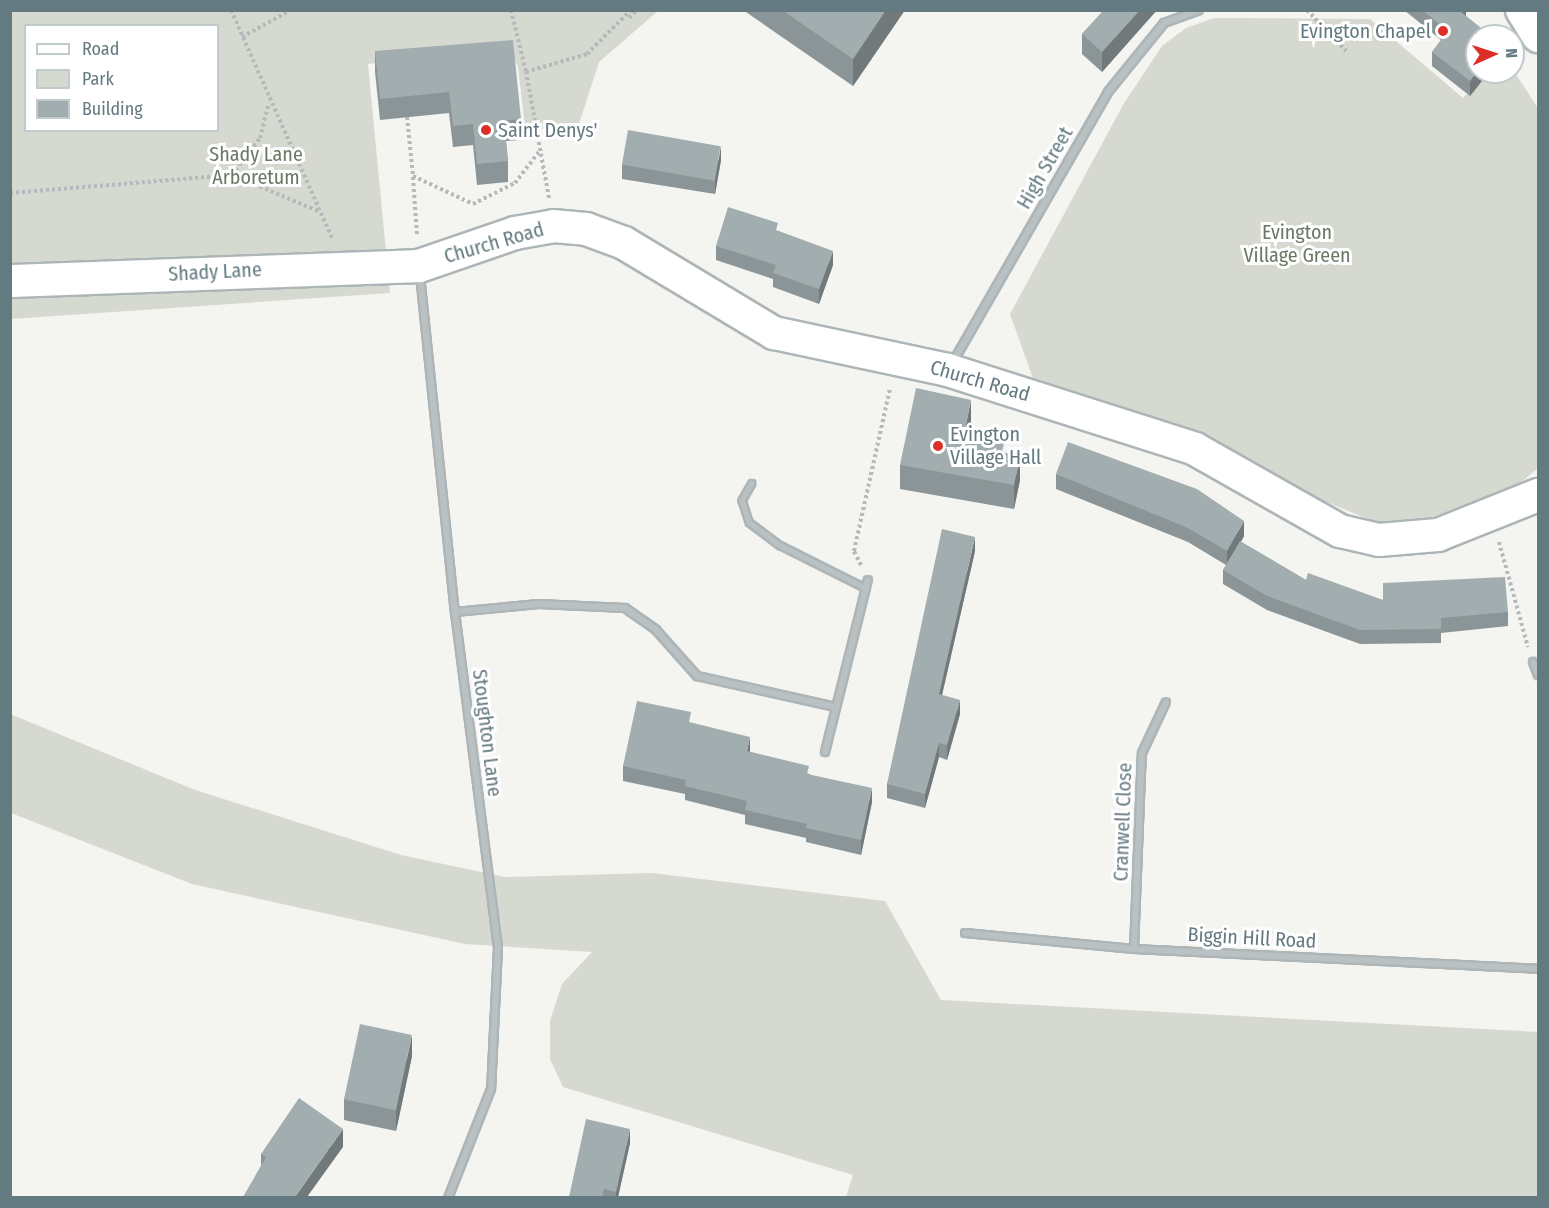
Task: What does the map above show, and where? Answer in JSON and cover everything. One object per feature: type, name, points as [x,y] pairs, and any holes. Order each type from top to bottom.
[{"type":"street","name":"High Street","points":[[948,370],[1108,92],[1164,23],[1199,10]]},
{"type":"street","points":[[1522,10],[1539,36]]},
{"type":"street","name":"Church Road","points":[[419,266],[515,233],[553,226],[585,229],[624,243],[774,333],[948,370],[1195,449],[1340,531],[1408,539],[1438,535],[1492,516],[1539,495]]},
{"type":"street","name":"Shady Lane","points":[[10,281],[419,266]]},
{"type":"street","name":"Stoughton Lane","points":[[419,266],[455,612],[498,948],[498,1001],[491,1089],[448,1197]]},
{"type":"street","points":[[825,752],[868,580]]},
{"type":"street","points":[[455,612],[539,604],[625,608],[656,630],[697,676],[836,707]]},
{"type":"street","points":[[1533,662],[1539,675]]},
{"type":"street","name":"Cranwell Close","points":[[1134,949],[1142,753],[1166,702]]},
{"type":"street","name":"Biggin Hill Road","points":[[965,933],[1134,949],[1539,969]]},
{"type":"lane","points":[[752,483],[742,500],[749,522],[780,545],[866,588]]},
{"type":"path","points":[[231,10],[269,103],[346,267]]},
{"type":"path","points":[[242,37],[291,10]]},
{"type":"path","points":[[511,10],[542,148],[553,226]]},
{"type":"path","points":[[624,21],[631,10]]},
{"type":"path","points":[[526,72],[588,54],[637,10]]},
{"type":"path","points":[[1307,10],[1348,53]]},
{"type":"path","points":[[232,175],[260,138],[269,103]]},
{"type":"path","points":[[407,117],[419,266]]},
{"type":"path","points":[[413,176],[473,204],[515,183],[542,148]]},
{"type":"path","points":[[10,193],[232,175],[319,211]]},
{"type":"path","points":[[868,580],[854,551],[897,359]]},
{"type":"path","points":[[1492,516],[1533,662]]},
{"type":"green space","name":"Shady Lane Arboretum","points":[[11,11],[658,11],[599,62],[576,133],[525,127],[518,67],[510,49],[368,64],[390,293],[11,319]]},
{"type":"green space","name":"Evington Village Green","points":[[1214,18],[1370,19],[1463,98],[1475,84],[1522,84],[1538,108],[1538,468],[1518,485],[1419,522],[1375,522],[1034,381],[1010,314],[1123,105],[1162,46],[1186,28]]},
{"type":"green space","points":[[10,714],[195,790],[401,855],[505,877],[652,873],[885,901],[941,1000],[1538,1032],[1538,1197],[846,1197],[853,1175],[563,1087],[550,1059],[550,1021],[562,984],[592,952],[465,944],[192,884],[11,813]]},
{"type":"building","points":[[782,10],[886,10],[853,59]]},
{"type":"building","points":[[1104,10],[1140,10],[1102,52],[1082,34]]},
{"type":"building","points":[[1422,10],[1461,10],[1476,24],[1465,24],[1465,77],[1432,52],[1448,31]]},
{"type":"building","name":"Saint Denys'","points":[[513,40],[521,119],[504,121],[508,161],[477,164],[473,124],[453,126],[449,92],[380,99],[375,51]]},
{"type":"building","points":[[628,130],[721,146],[714,181],[622,164]]},
{"type":"building","points":[[728,207],[778,223],[776,230],[833,251],[819,289],[773,273],[776,265],[716,246]]},
{"type":"building","points":[[916,388],[971,400],[964,434],[1004,443],[1002,452],[1020,456],[1014,485],[900,465]]},
{"type":"building","points":[[1068,442],[1197,489],[1244,521],[1227,551],[1188,528],[1056,474]]},
{"type":"building","points":[[942,529],[975,537],[939,694],[960,700],[947,745],[939,743],[925,794],[887,784]]},
{"type":"building","points":[[1240,541],[1306,580],[1308,573],[1383,600],[1383,583],[1505,577],[1508,612],[1441,618],[1441,629],[1360,630],[1267,596],[1223,570]]},
{"type":"building","points":[[637,701],[691,712],[689,722],[750,737],[747,751],[809,766],[807,774],[872,788],[861,840],[806,828],[807,824],[745,810],[747,801],[685,786],[686,780],[623,766]]},
{"type":"building","points":[[360,1024],[412,1035],[396,1110],[344,1099]]},
{"type":"building","points":[[299,1098],[343,1129],[295,1197],[243,1197],[266,1157],[261,1154]]},
{"type":"building","points":[[586,1119],[630,1129],[616,1192],[604,1189],[602,1197],[569,1197]]},
{"type":"place","name":"Evington Chapel","points":[[1443,31]]},
{"type":"place","name":"Saint Denys'","points":[[486,130]]},
{"type":"place","name":"Evington Village Hall","points":[[938,446]]}]
